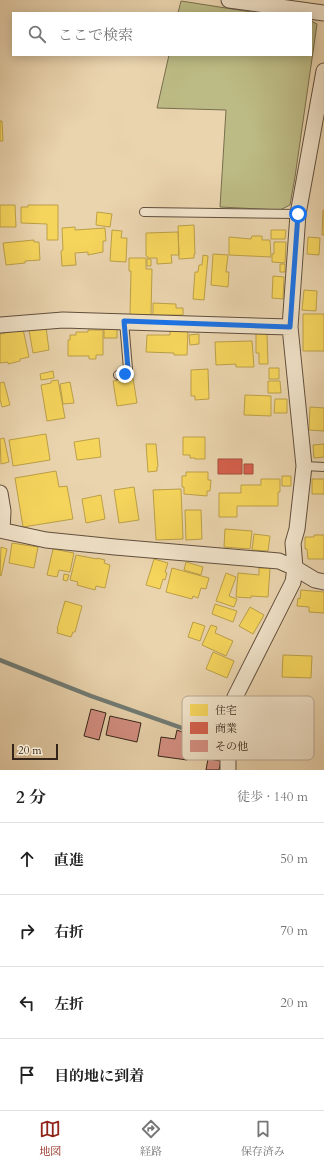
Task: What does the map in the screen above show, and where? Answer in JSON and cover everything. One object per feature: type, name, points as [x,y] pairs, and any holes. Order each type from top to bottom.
[{"type":"street","points":[[229,0],[324,13]]},
{"type":"street","points":[[236,696],[294,582],[294,543],[304,466],[290,327],[298,214],[324,71]]},
{"type":"street","points":[[0,325],[63,320],[290,327]]},
{"type":"street","points":[[0,493],[3,511],[1,530],[60,541],[279,561],[295,568],[315,580],[324,582]]},
{"type":"lane","points":[[144,212],[298,214]]},
{"type":"lane","points":[[118,375],[125,374],[128,369],[124,321]]},
{"type":"lane","points":[[304,466],[324,467]]},
{"type":"shaded area","points":[[181,1],[252,12],[178,12]]},
{"type":"shaded area","points":[[312,22],[317,24],[290,205],[280,210],[220,207],[226,110],[157,108],[169,56],[312,56]]},
{"type":"building: 住宅","points":[[0,121],[2,121],[3,141],[0,141]]},
{"type":"building: 住宅","points":[[0,205],[15,205],[16,227],[0,227]]},
{"type":"building: 住宅","points":[[28,205],[58,205],[58,240],[47,240],[47,224],[21,223],[21,207],[28,207]]},
{"type":"building: 住宅","points":[[323,210],[324,235],[322,235]]},
{"type":"building: 住宅","points":[[97,212],[112,214],[110,227],[96,225]]},
{"type":"building: 住宅","points":[[194,225],[194,258],[179,259],[178,226]]},
{"type":"building: 住宅","points":[[75,227],[75,230],[105,228],[106,241],[103,241],[103,252],[88,255],[88,252],[75,253],[76,265],[62,266],[62,228]]},
{"type":"building: 住宅","points":[[112,230],[122,231],[121,238],[127,238],[126,262],[110,261]]},
{"type":"building: 住宅","points":[[271,230],[286,230],[285,239],[271,239]]},
{"type":"building: 住宅","points":[[178,232],[179,255],[171,255],[172,263],[157,264],[157,258],[148,258],[146,256],[146,233]]},
{"type":"building: 住宅","points":[[252,236],[262,236],[262,240],[270,240],[271,257],[229,255],[229,237],[251,239]]},
{"type":"building: 住宅","points":[[308,237],[320,238],[319,255],[307,254]]},
{"type":"building: 住宅","points":[[34,240],[34,242],[39,242],[40,260],[6,265],[3,243]]},
{"type":"building: 住宅","points":[[274,242],[286,242],[285,263],[272,262]]},
{"type":"building: 住宅","points":[[213,254],[228,255],[226,272],[229,272],[228,287],[211,285]]},
{"type":"building: 住宅","points":[[203,255],[208,256],[204,300],[193,299],[195,272],[198,272],[199,265],[202,265]]},
{"type":"building: 住宅","points":[[129,258],[146,258],[146,269],[152,269],[151,315],[130,315],[131,271],[129,271]]},
{"type":"building: 住宅","points":[[147,259],[151,259],[151,266],[147,266]]},
{"type":"building: 住宅","points":[[280,264],[285,264],[285,272],[280,272]]},
{"type":"building: 住宅","points":[[273,276],[284,277],[283,299],[272,298]]},
{"type":"building: 住宅","points":[[304,290],[317,291],[316,311],[302,310]]},
{"type":"building: 住宅","points":[[153,303],[176,304],[176,308],[183,308],[183,315],[153,315]]},
{"type":"building: 住宅","points":[[303,314],[324,314],[324,351],[303,351]]},
{"type":"building: 住宅","points":[[46,327],[49,350],[33,353],[29,330]]},
{"type":"building: 住宅","points":[[23,329],[29,357],[8,364],[8,362],[0,363],[0,334]]},
{"type":"building: 住宅","points":[[104,329],[117,329],[117,338],[104,338]]},
{"type":"building: 住宅","points":[[88,330],[103,330],[103,355],[96,355],[96,359],[89,359],[89,356],[68,356],[68,340],[70,340],[70,335],[76,335],[76,332],[88,332]]},
{"type":"building: 住宅","points":[[170,330],[188,330],[187,355],[146,352],[147,335],[170,335]]},
{"type":"building: 住宅","points":[[256,333],[267,333],[268,364],[259,364],[259,353],[256,353]]},
{"type":"building: 住宅","points":[[199,334],[199,344],[190,345],[189,335]]},
{"type":"building: 住宅","points":[[252,341],[254,367],[236,367],[236,364],[216,365],[215,342]]},
{"type":"building: 住宅","points":[[269,368],[279,368],[279,379],[269,379]]},
{"type":"building: 住宅","points":[[208,369],[209,399],[195,400],[195,396],[191,396],[191,370]]},
{"type":"building: 住宅","points":[[53,371],[54,378],[41,380],[40,374]]},
{"type":"building: 住宅","points":[[133,378],[137,403],[117,406],[113,381]]},
{"type":"building: 住宅","points":[[58,380],[65,418],[47,421],[41,385]]},
{"type":"building: 住宅","points":[[268,381],[280,381],[281,393],[268,393]]},
{"type":"building: 住宅","points":[[4,382],[10,405],[2,407],[0,399],[0,383]]},
{"type":"building: 住宅","points":[[70,382],[74,403],[63,404],[60,384]]},
{"type":"building: 住宅","points":[[245,395],[271,396],[271,416],[244,415]]},
{"type":"building: 住宅","points":[[275,399],[287,399],[287,413],[274,413]]},
{"type":"building: 住宅","points":[[310,407],[324,408],[324,431],[309,430]]},
{"type":"building: 住宅","points":[[46,434],[50,460],[13,466],[9,440]]},
{"type":"building: 住宅","points":[[183,437],[205,437],[205,459],[195,459],[190,458],[190,455],[183,455]]},
{"type":"building: 住宅","points":[[4,438],[9,462],[1,464],[0,439]]},
{"type":"building: 住宅","points":[[99,438],[101,457],[77,460],[74,442]]},
{"type":"building: 住宅","points":[[146,444],[156,444],[157,471],[148,472]]},
{"type":"building: 住宅","points":[[324,444],[324,457],[314,458],[313,445]]},
{"type":"building: 住宅","points":[[56,471],[59,487],[67,486],[73,519],[23,527],[15,478]]},
{"type":"building: 住宅","points":[[186,472],[208,472],[208,480],[211,480],[210,491],[207,491],[207,496],[184,494],[184,487],[182,487],[182,476],[186,476]]},
{"type":"building: 住宅","points":[[282,476],[291,476],[291,486],[282,486]]},
{"type":"building: 住宅","points":[[261,479],[280,479],[278,506],[237,506],[237,517],[219,517],[219,493],[241,493],[241,485],[261,485]]},
{"type":"building: 住宅","points":[[312,479],[324,479],[324,494],[312,494]]},
{"type":"building: 住宅","points":[[134,487],[139,520],[119,523],[114,490]]},
{"type":"building: 住宅","points":[[181,489],[183,539],[156,540],[153,490]]},
{"type":"building: 住宅","points":[[101,495],[105,519],[86,523],[82,499]]},
{"type":"building: 住宅","points":[[185,510],[201,510],[202,539],[186,540]]},
{"type":"building: 住宅","points":[[225,529],[252,531],[250,549],[224,547]]},
{"type":"building: 住宅","points":[[254,534],[270,536],[268,551],[252,550]]},
{"type":"building: 住宅","points":[[314,535],[324,535],[324,559],[308,559],[307,549],[305,549],[305,537],[314,537]]},
{"type":"building: 住宅","points":[[12,543],[38,547],[34,568],[9,563]]},
{"type":"building: 住宅","points":[[1,547],[7,549],[1,576],[0,575]]},
{"type":"building: 住宅","points":[[53,549],[74,553],[70,572],[59,570],[57,577],[47,575]]},
{"type":"building: 住宅","points":[[76,555],[105,560],[104,563],[110,565],[105,588],[96,586],[95,590],[77,585],[78,582],[70,580]]},
{"type":"building: 住宅","points":[[154,559],[168,563],[165,572],[167,573],[165,580],[163,579],[160,589],[146,585]]},
{"type":"building: 住宅","points":[[186,562],[203,567],[201,575],[184,570]]},
{"type":"building: 住宅","points":[[172,568],[209,578],[206,589],[201,588],[198,598],[193,596],[192,599],[166,592]]},
{"type":"building: 住宅","points":[[259,568],[270,568],[268,597],[236,597],[238,573],[259,575]]},
{"type":"building: 住宅","points":[[226,573],[236,577],[229,596],[237,599],[234,607],[216,601]]},
{"type":"building: 住宅","points":[[64,574],[69,575],[67,581],[63,580]]},
{"type":"building: 住宅","points":[[301,590],[324,592],[324,613],[309,612],[309,607],[297,606],[298,598],[300,599]]},
{"type":"building: 住宅","points":[[65,601],[82,606],[75,632],[73,632],[71,637],[57,633]]},
{"type":"building: 住宅","points":[[215,604],[237,611],[233,622],[212,614]]},
{"type":"building: 住宅","points":[[250,607],[264,615],[253,634],[239,626]]},
{"type":"building: 住宅","points":[[193,622],[205,626],[200,641],[188,637]]},
{"type":"building: 住宅","points":[[211,625],[217,627],[215,633],[233,641],[226,656],[202,645]]},
{"type":"building: 住宅","points":[[213,652],[234,661],[227,678],[206,669]]},
{"type":"building: 住宅","points":[[283,655],[312,656],[311,678],[282,677]]},
{"type":"building: 商業","points":[[218,459],[242,459],[242,474],[218,474]]},
{"type":"building: 商業","points":[[244,464],[253,464],[253,474],[244,474]]},
{"type":"building: その他","points":[[91,709],[106,713],[99,740],[84,736]]},
{"type":"building: その他","points":[[110,716],[141,723],[137,742],[106,735]]},
{"type":"building: その他","points":[[177,730],[182,732],[182,759],[158,756],[161,737],[175,739]]},
{"type":"building: その他","points":[[208,760],[221,761],[219,770],[206,770]]},
{"type":"waterway","points":[[0,660],[91,696],[182,728]]},
{"type":"route","points":[[125,374],[128,369],[124,321],[290,327],[298,214]]}]
